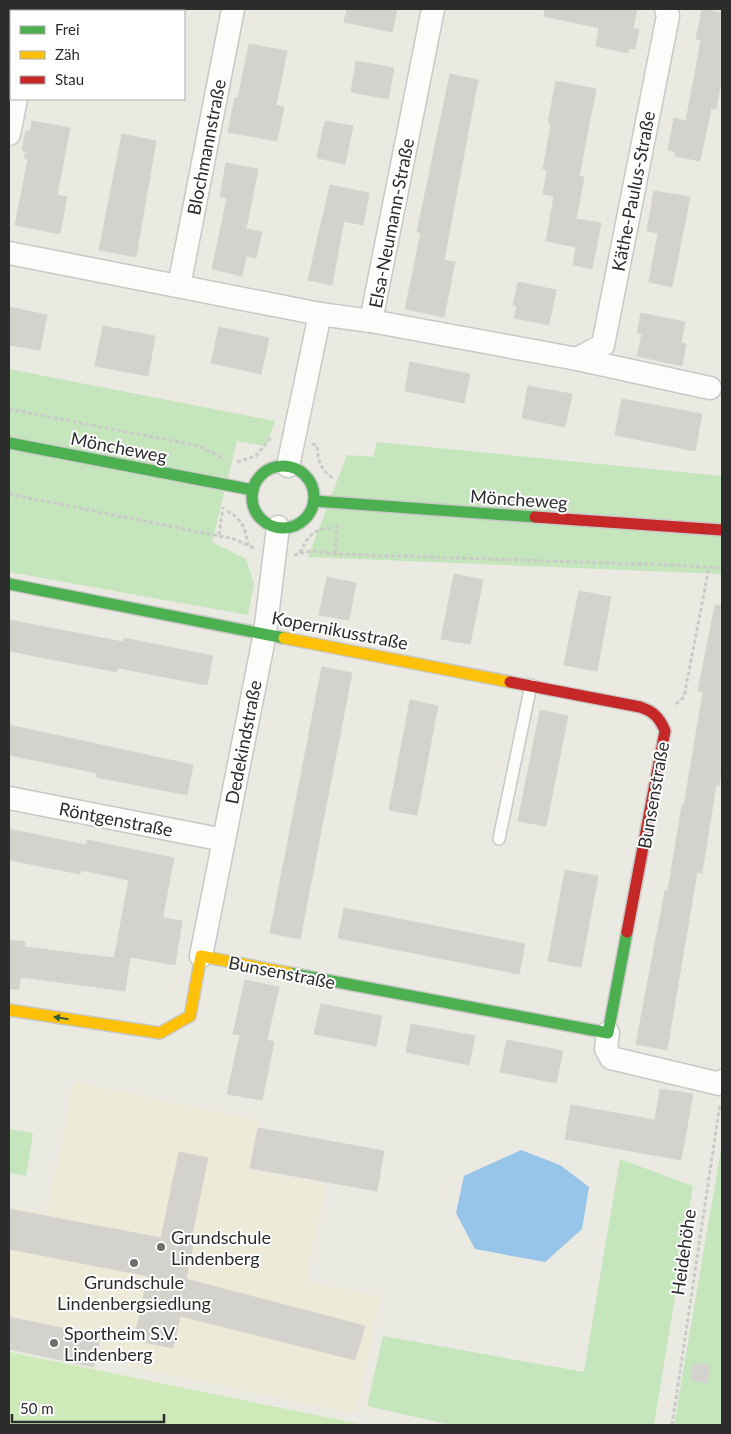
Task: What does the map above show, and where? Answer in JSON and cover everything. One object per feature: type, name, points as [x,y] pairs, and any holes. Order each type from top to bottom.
[{"type":"street","name":"Blochmannstraße","points":[[179,286],[233,9]]},
{"type":"street","name":"Elsa-Neumann-Straße","points":[[320,314],[371,321],[433,9]]},
{"type":"street","name":"Käthe-Paulus-Straße","points":[[577,359],[603,345],[668,16],[666,9]]},
{"type":"street","points":[[9,134],[16,100]]},
{"type":"street","points":[[9,253],[320,314],[288,466]]},
{"type":"street","points":[[371,321],[577,359],[710,388]]},
{"type":"street","name":"Möncheweg","points":[[9,443],[253,490]]},
{"type":"street","points":[[288,466],[299,470],[308,478],[313,489],[314,501],[311,510],[297,524],[278,527],[266,523],[258,514],[253,503],[253,490],[258,480],[266,471],[276,467],[288,466]]},
{"type":"street","name":"Möncheweg","points":[[314,501],[722,530]]},
{"type":"street","name":"Dedekindstraße","points":[[201,956],[265,633],[278,527]]},
{"type":"street","name":"Kopernikusstraße","points":[[9,584],[640,706],[651,710],[661,718]]},
{"type":"street","name":"Bunsenstraße","points":[[661,718],[665,731],[664,745],[606,1049],[611,1058],[721,1082]]},
{"type":"street","name":"Röntgenstraße","points":[[9,798],[224,840]]},
{"type":"street","points":[[9,1010],[160,1033],[190,1016],[201,956]]},
{"type":"street","name":"Bunsenstraße","points":[[201,956],[608,1033]]},
{"type":"lane","points":[[498,839],[531,685]]},
{"type":"path","points":[[9,410],[198,446],[231,463]]},
{"type":"path","points":[[9,494],[219,535],[234,539],[248,546],[274,553],[292,555],[311,551],[335,554],[722,568]]},
{"type":"path","points":[[222,508],[235,514],[243,523],[248,546]]},
{"type":"path","points":[[300,553],[305,541],[314,532],[324,528],[337,528]]},
{"type":"path","name":"Bunsenstraße","points":[[661,718],[684,697],[709,567]]},
{"type":"path","name":"Heidehöhe","points":[[672,1425],[721,1093],[721,1082]]},
{"type":"shaded area","name":"Grundschule Lindenberg","points":[[74,1082],[258,1120],[248,1170],[326,1185],[306,1281],[380,1296],[356,1414],[126,1366],[126,1362],[99,1356],[103,1336],[9,1316],[9,1206],[47,1213]]},
{"type":"green space","points":[[9,369],[275,421],[266,446],[237,441],[212,542],[246,559],[254,583],[248,615],[9,572]]},
{"type":"green space","points":[[377,442],[722,476],[722,574],[308,557],[347,455],[373,457]]},
{"type":"green space","points":[[9,1129],[33,1133],[26,1176],[9,1173]]},
{"type":"green space","points":[[722,1143],[722,1425],[674,1425]]},
{"type":"green space","points":[[620,1159],[693,1186],[654,1425],[451,1425],[367,1406],[383,1336],[584,1372]]},
{"type":"green space","points":[[9,1352],[364,1425],[9,1425]]},
{"type":"water","points":[[521,1150],[560,1165],[589,1187],[582,1229],[545,1262],[475,1249],[456,1213],[464,1176]]},
{"type":"building","points":[[347,9],[397,9],[392,32],[344,22]]},
{"type":"building","points":[[545,9],[637,9],[633,28],[639,30],[635,49],[629,48],[628,53],[596,46],[599,28],[544,16]]},
{"type":"building","points":[[702,9],[722,13],[722,77],[716,109],[711,108],[700,161],[675,156],[676,152],[668,150],[674,118],[686,121],[701,40],[696,39]]},
{"type":"building","points":[[249,44],[287,51],[276,105],[284,107],[277,141],[228,132],[235,97],[238,98]]},
{"type":"building","points":[[356,61],[394,68],[388,99],[351,92]]},
{"type":"building","points":[[450,74],[478,80],[444,260],[455,262],[444,317],[405,309],[421,233],[417,232]]},
{"type":"building","points":[[556,81],[596,89],[579,176],[584,177],[576,219],[601,223],[592,269],[573,265],[576,247],[546,241],[554,196],[543,194],[547,170],[543,169],[551,124],[548,123]]},
{"type":"building","points":[[32,121],[70,128],[57,195],[67,197],[60,234],[15,225],[28,159],[24,158],[26,151],[22,150],[26,131],[30,132]]},
{"type":"building","points":[[325,121],[353,126],[345,164],[317,158]]},
{"type":"building","points":[[122,134],[156,141],[136,257],[99,250]]},
{"type":"building","points":[[226,163],[258,169],[246,229],[262,232],[256,258],[246,256],[242,276],[212,269],[227,198],[220,197]]},
{"type":"building","points":[[330,185],[369,193],[363,225],[344,221],[332,285],[308,280]]},
{"type":"building","points":[[654,191],[690,197],[672,287],[649,282],[658,233],[647,231]]},
{"type":"building","points":[[518,282],[556,290],[549,325],[514,318],[517,306],[513,305]]},
{"type":"building","points":[[9,307],[47,315],[40,350],[9,345]]},
{"type":"building","points":[[641,313],[685,322],[681,343],[686,344],[682,366],[637,356],[642,334],[637,333]]},
{"type":"building","points":[[103,326],[155,336],[148,376],[95,366]]},
{"type":"building","points":[[219,327],[269,338],[261,374],[211,363]]},
{"type":"building","points":[[410,362],[470,374],[464,403],[405,391]]},
{"type":"building","points":[[528,386],[572,394],[565,427],[522,418]]},
{"type":"building","points":[[622,399],[702,414],[695,451],[615,435]]},
{"type":"building","points":[[454,574],[483,580],[470,644],[441,639]]},
{"type":"building","points":[[327,577],[356,583],[349,620],[319,615]]},
{"type":"building","points":[[579,591],[611,597],[597,671],[564,665]]},
{"type":"building","points":[[715,605],[722,606],[722,766],[719,786],[716,785],[702,873],[697,872],[667,1050],[636,1044],[665,891],[668,891],[682,805],[684,805],[703,692],[698,691]]},
{"type":"building","points":[[9,620],[123,642],[124,638],[213,656],[207,685],[118,668],[117,672],[9,651]]},
{"type":"building","points":[[322,667],[352,673],[300,939],[270,933]]},
{"type":"building","points":[[410,700],[438,706],[417,815],[389,810]]},
{"type":"building","points":[[540,710],[568,716],[546,826],[518,821]]},
{"type":"building","points":[[9,725],[193,765],[187,795],[96,777],[97,773],[9,755]]},
{"type":"building","points":[[9,829],[86,845],[87,840],[174,858],[163,918],[182,921],[175,965],[130,957],[125,991],[21,977],[21,972],[19,989],[9,989],[9,940],[25,942],[25,947],[114,958],[129,880],[81,870],[80,874],[9,860]]},
{"type":"building","points":[[565,870],[598,876],[581,967],[548,961]]},
{"type":"building","points":[[344,908],[525,944],[519,974],[338,938]]},
{"type":"building","points":[[245,980],[279,987],[267,1040],[274,1042],[262,1100],[227,1094],[240,1035],[233,1034]]},
{"type":"building","points":[[321,1004],[382,1016],[376,1046],[314,1034]]},
{"type":"building","points":[[411,1024],[475,1036],[469,1065],[406,1052]]},
{"type":"building","points":[[507,1040],[563,1051],[556,1083],[500,1072]]},
{"type":"building","points":[[660,1089],[693,1094],[681,1160],[565,1139],[571,1105],[655,1120]]},
{"type":"building","points":[[258,1128],[384,1151],[377,1191],[250,1168]]},
{"type":"building","name":"Grundschule Lindenbergsiedlung","points":[[179,1152],[208,1158],[190,1244],[193,1245],[186,1279],[365,1326],[355,1360],[180,1316],[173,1348],[134,1340],[148,1276],[9,1249],[9,1209],[161,1238]]},
{"type":"building","name":"Sportheim S.V. Lindenberg","points":[[9,1317],[100,1336],[94,1367],[9,1349]]},
{"type":"building","points":[[694,1363],[710,1366],[707,1383],[691,1380]]},
{"type":"traffic: fast","points":[[9,443],[253,490]]},
{"type":"traffic: fast","points":[[283,466],[295,469],[305,475],[311,485],[314,497],[311,509],[305,519],[295,525],[283,528],[271,525],[261,519],[255,509],[252,497],[255,485],[261,475],[271,469],[283,466]]},
{"type":"traffic: fast","points":[[314,501],[535,517]]},
{"type":"traffic: fast","points":[[9,584],[284,638]]},
{"type":"traffic: fast","points":[[289,973],[608,1033],[627,932]]},
{"type":"traffic: slow","points":[[284,638],[510,682]]},
{"type":"traffic: slow","points":[[9,1010],[160,1033],[190,1016],[201,956],[289,973]]},
{"type":"traffic: jam","points":[[535,517],[722,530]]},
{"type":"traffic: jam","points":[[510,682],[640,707],[652,713],[663,726],[665,731],[627,932]]},
{"type":"place","name":"Grundschule Lindenberg","points":[[161,1247]]},
{"type":"place","name":"Grundschule Lindenbergsiedlung","points":[[134,1263]]},
{"type":"place","name":"Sportheim S.V. Lindenberg","points":[[54,1343]]}]
